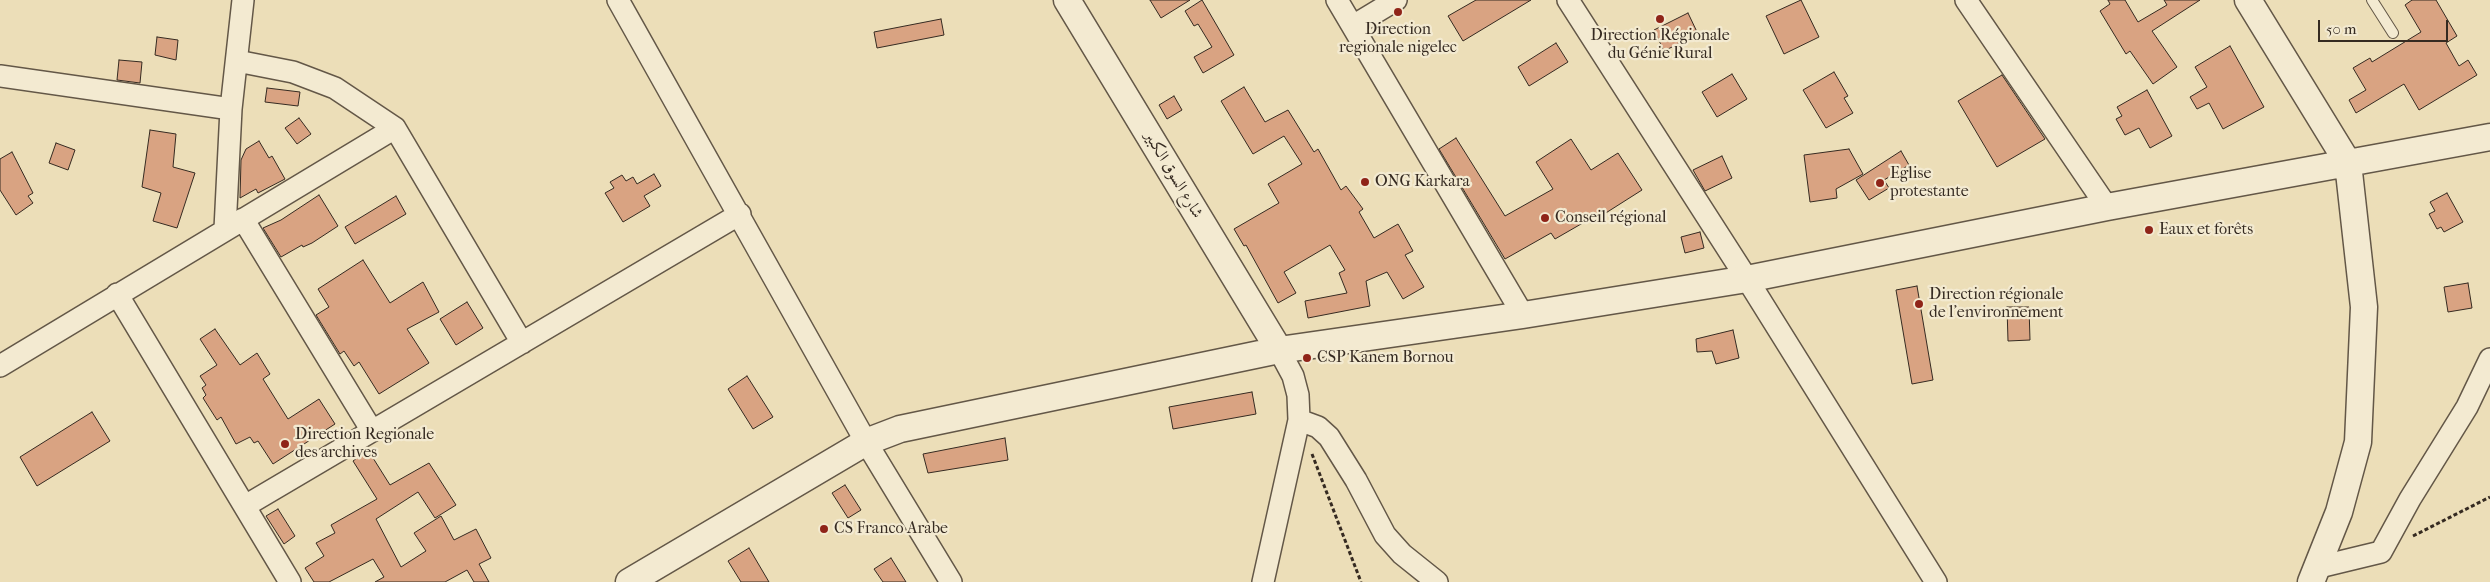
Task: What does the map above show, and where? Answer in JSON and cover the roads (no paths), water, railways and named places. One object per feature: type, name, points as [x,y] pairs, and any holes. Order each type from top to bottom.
[{"type":"street","points":[[243,0],[232,109],[234,224],[372,431]]},
{"type":"street","points":[[618,0],[740,214],[866,442],[951,582]]},
{"type":"street","name":"شارع السوق الكبير","points":[[1067,0],[1279,350]]},
{"type":"street","points":[[1337,0],[1523,316]]},
{"type":"street","points":[[1353,26],[1396,0]]},
{"type":"street","points":[[1568,0],[1747,278],[1936,582]]},
{"type":"street","points":[[1966,0],[2107,207]]},
{"type":"street","points":[[2248,0],[2348,163],[2364,307],[2358,433],[2339,512],[2315,574]]},
{"type":"street","points":[[237,61],[292,72],[335,88],[395,128],[522,343]]},
{"type":"street","points":[[0,76],[232,109]]},
{"type":"street","points":[[0,366],[395,128]]},
{"type":"street","points":[[629,582],[866,442],[900,429],[1279,350],[1523,316],[1747,278],[2107,207],[2490,137]]},
{"type":"street","points":[[246,506],[740,214]]},
{"type":"street","points":[[117,294],[290,582]]},
{"type":"street","points":[[1263,582],[1299,420],[1298,395],[1293,376],[1279,350]]},
{"type":"street","points":[[2315,574],[2381,552],[2410,499],[2467,407],[2490,359]]},
{"type":"street","points":[[1299,420],[1318,427],[1329,437],[1356,480],[1386,535],[1402,554],[1437,582]]},
{"type":"lane","points":[[2372,0],[2393,33]]},
{"type":"place","name":"Direction regionale nigelec","points":[[1398,12]]},
{"type":"place","name":"Direction Régionale du Génie Rural","points":[[1660,19]]},
{"type":"place","name":"ONG Karkara","points":[[1365,182]]},
{"type":"place","name":"Eglise protestante","points":[[1880,183]]},
{"type":"place","name":"Conseil régional","points":[[1545,218]]},
{"type":"place","name":"Eaux et forêts","points":[[2149,230]]},
{"type":"place","name":"Direction régionale de l'environnement","points":[[1919,304]]},
{"type":"place","name":"CSP Kanem Bornou","points":[[1307,358]]},
{"type":"place","name":"Direction Regionale des archives","points":[[285,444]]},
{"type":"place","name":"CS Franco Arabe","points":[[824,529]]}]
